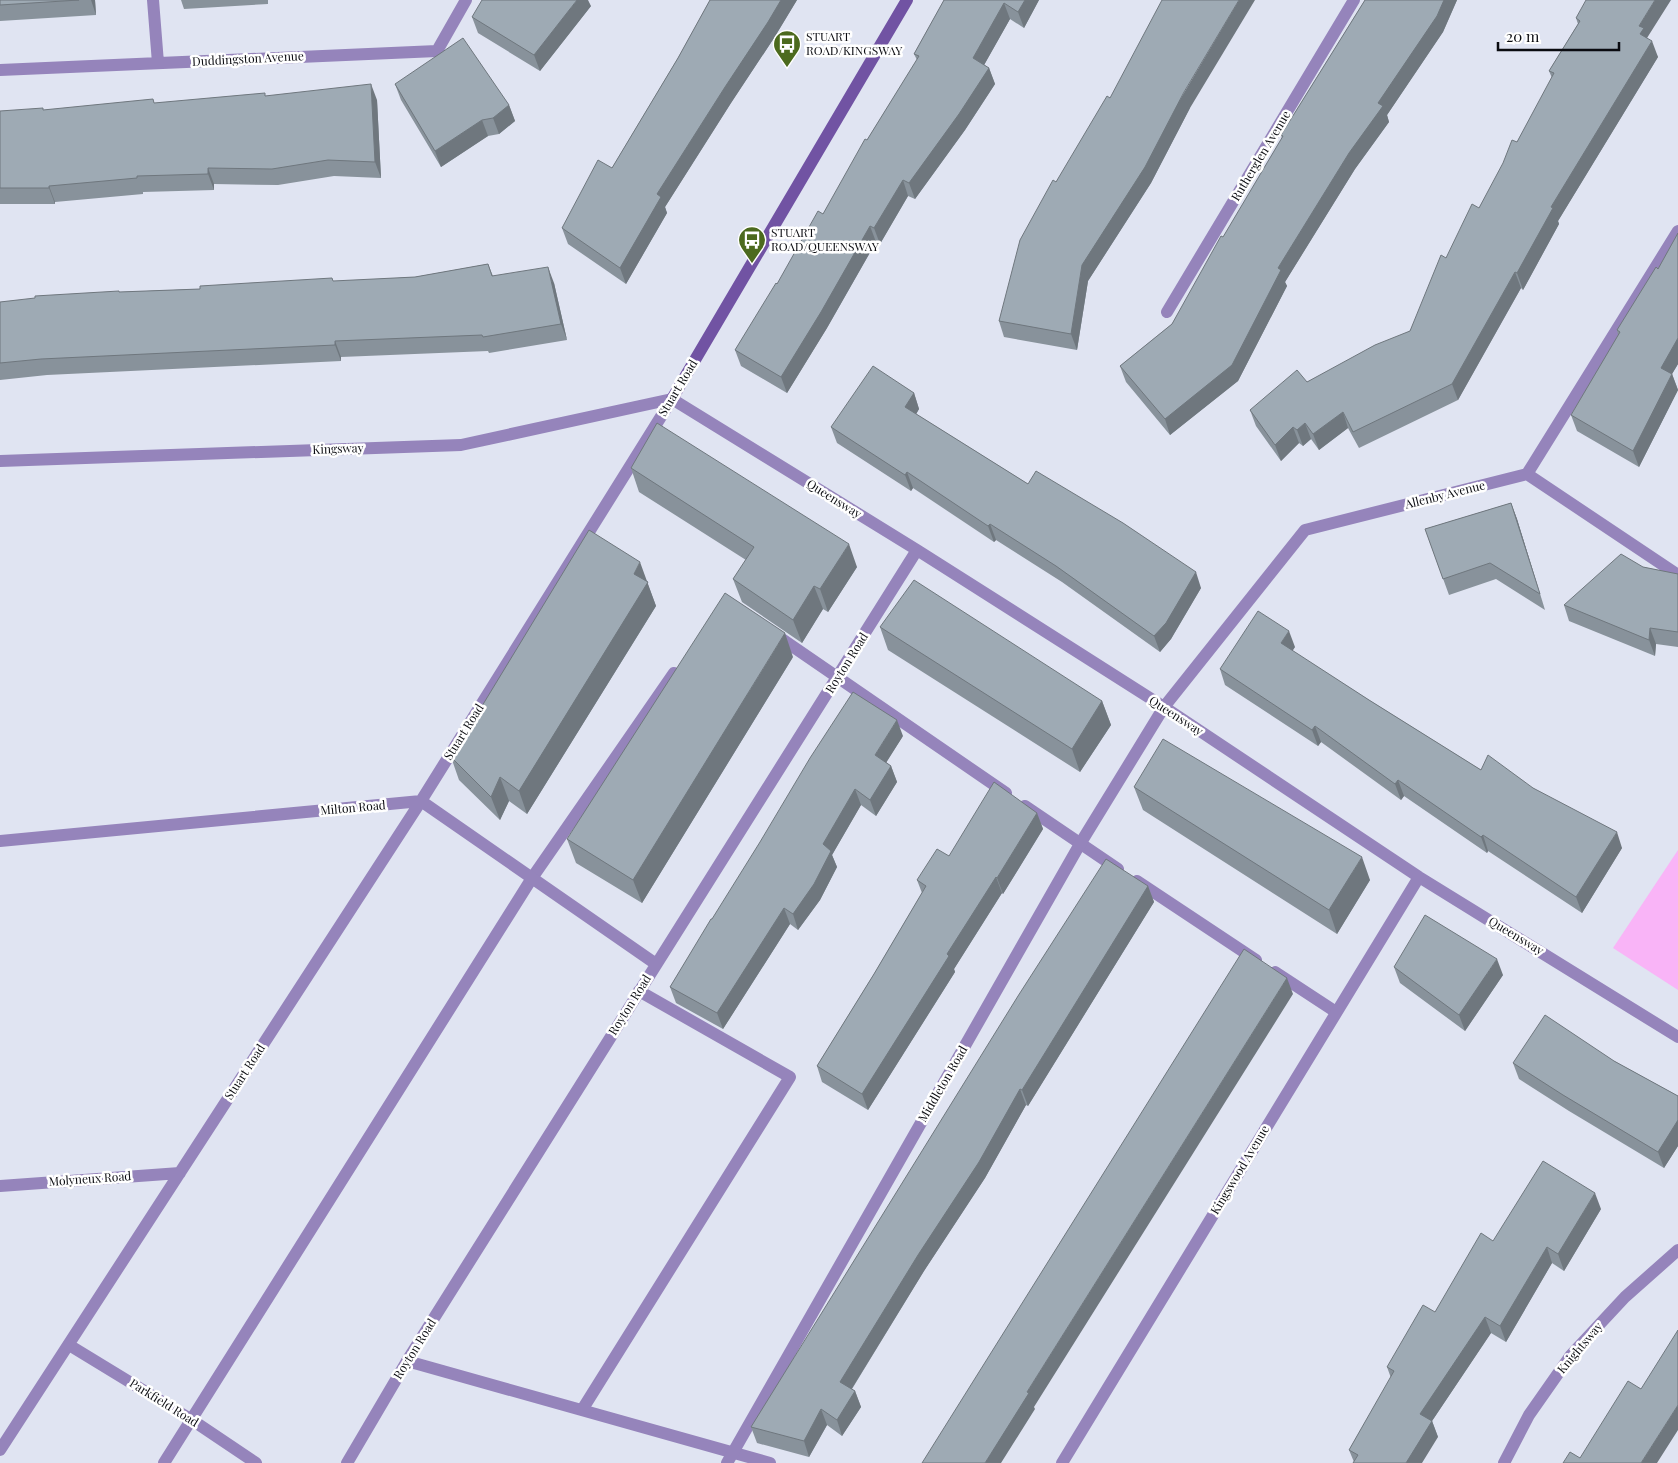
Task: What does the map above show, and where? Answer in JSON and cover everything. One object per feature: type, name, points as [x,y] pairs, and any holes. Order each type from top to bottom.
[{"type":"street","points":[[153,0],[158,63]]},
{"type":"street","name":"Duddingston Avenue","points":[[0,70],[437,51],[466,0]]},
{"type":"street","name":"Stuart Road","points":[[0,1450],[420,801],[672,399],[907,0]]},
{"type":"street","name":"Rutherglen Avenue","points":[[1167,312],[1354,0]]},
{"type":"street","points":[[1678,231],[1527,474],[1678,576]]},
{"type":"street","name":"Kingsway","points":[[0,461],[461,445],[672,399]]},
{"type":"street","name":"Queensway","points":[[672,399],[917,550],[1164,707],[1419,877],[1678,1037]]},
{"type":"street","name":"Allenby Avenue","points":[[1164,707],[1305,530],[1527,474]]},
{"type":"street","name":"Royton Road","points":[[347,1463],[407,1361],[917,550]]},
{"type":"street","points":[[765,628],[1080,844],[1336,1012]]},
{"type":"street","points":[[164,1463],[532,878],[679,666]]},
{"type":"street","name":"Middleton Road","points":[[730,1458],[1080,844],[1164,707]]},
{"type":"street","points":[[420,801],[656,964]]},
{"type":"street","name":"Milton Road","points":[[0,841],[420,801]]},
{"type":"street","name":"Kingswood Avenue","points":[[1062,1463],[1419,877]]},
{"type":"street","points":[[582,1410],[790,1077],[639,992]]},
{"type":"street","name":"Molyneux Road","points":[[0,1186],[180,1173]]},
{"type":"street","name":"Knightsway","points":[[1504,1463],[1529,1415],[1571,1355],[1624,1297],[1678,1250]]},
{"type":"street","name":"Parkfield Road","points":[[69,1345],[192,1420],[256,1463]]},
{"type":"street","points":[[407,1361],[582,1410],[730,1458],[770,1463]]},
{"type":"shaded area","points":[[1678,850],[1678,990],[1613,948]]},
{"type":"building","points":[[0,0],[79,0],[0,5]]},
{"type":"building","points":[[482,0],[577,0],[534,55],[472,17]]},
{"type":"building","points":[[710,0],[781,0],[657,194],[661,197],[620,268],[562,228],[598,160],[612,168],[678,58]]},
{"type":"building","points":[[944,0],[1025,0],[1018,12],[1004,3],[973,58],[989,68],[959,114],[909,183],[903,180],[874,228],[870,226],[781,377],[735,350],[777,284],[818,211],[823,214],[865,139],[867,140],[919,56],[914,54]]},
{"type":"building","points":[[1162,0],[1239,0],[1184,92],[1145,167],[1082,265],[1071,334],[999,321],[1020,240],[1053,180],[1056,182],[1107,96],[1110,98]]},
{"type":"building","points":[[1365,0],[1444,0],[1437,16],[1378,103],[1383,106],[1349,153],[1278,268],[1281,270],[1232,365],[1165,419],[1120,366],[1172,324],[1221,236],[1223,237],[1283,136],[1281,135]]},
{"type":"building","points":[[1586,0],[1655,0],[1639,26],[1644,28],[1640,34],[1652,41],[1551,207],[1553,208],[1517,273],[1515,272],[1452,384],[1353,432],[1343,412],[1313,434],[1305,423],[1297,430],[1293,427],[1275,445],[1250,410],[1297,370],[1307,382],[1375,345],[1410,331],[1441,255],[1446,258],[1472,204],[1479,208],[1503,163],[1512,140],[1517,142],[1554,73],[1549,71],[1580,21],[1576,18]]},
{"type":"building","points":[[463,38],[509,105],[493,118],[482,120],[435,151],[395,84]]},
{"type":"building","points":[[371,84],[375,162],[328,160],[272,169],[208,168],[208,174],[137,176],[137,178],[49,186],[49,188],[0,188],[0,111],[43,108],[43,110],[153,99],[154,103],[265,93],[265,96]]},
{"type":"building","points":[[1678,233],[1678,338],[1661,368],[1672,374],[1633,451],[1571,415],[1620,332],[1617,330],[1656,267],[1658,269]]},
{"type":"building","points":[[488,264],[492,276],[548,267],[561,324],[483,337],[482,335],[335,341],[335,345],[41,359],[0,363],[0,302],[35,298],[35,296],[200,289],[200,286],[332,278],[333,281],[415,277]]},
{"type":"building","points":[[873,366],[914,393],[905,407],[1028,484],[1036,471],[1123,523],[1196,572],[1166,623],[1154,636],[1056,566],[990,524],[988,526],[907,472],[905,475],[831,427]]},
{"type":"building","points":[[657,423],[849,544],[820,589],[814,586],[793,620],[733,579],[754,547],[631,468]]},
{"type":"building","points":[[1511,503],[1540,594],[1490,563],[1443,579],[1425,529]]},
{"type":"building","points":[[589,530],[640,562],[634,574],[648,582],[519,791],[500,777],[491,797],[451,757]]},
{"type":"building","points":[[1621,554],[1643,567],[1678,574],[1678,632],[1650,628],[1649,640],[1564,605]]},
{"type":"building","points":[[914,580],[1102,701],[1072,749],[880,627]]},
{"type":"building","points":[[725,593],[785,633],[633,880],[567,839]]},
{"type":"building","points":[[1258,611],[1289,631],[1281,643],[1481,770],[1488,755],[1533,788],[1617,832],[1576,897],[1483,835],[1481,837],[1398,780],[1395,784],[1315,726],[1312,730],[1220,669]]},
{"type":"building","points":[[853,692],[897,720],[875,755],[891,766],[870,800],[855,789],[823,844],[831,851],[814,884],[793,914],[784,908],[717,1013],[670,987],[810,758]]},
{"type":"building","points":[[1163,739],[1362,857],[1329,910],[1134,787]]},
{"type":"building","points":[[994,782],[1037,813],[947,954],[949,956],[862,1094],[817,1066],[926,886],[917,880],[937,849],[949,856]]},
{"type":"building","points":[[1106,859],[1148,886],[1022,1090],[1020,1089],[979,1162],[918,1255],[840,1382],[855,1391],[837,1420],[821,1409],[804,1441],[751,1427],[1018,996]]},
{"type":"building","points":[[1425,915],[1497,959],[1459,1015],[1394,967]]},
{"type":"building","points":[[1244,949],[1287,978],[1027,1392],[1029,1393],[985,1463],[922,1463]]},
{"type":"building","points":[[1545,1015],[1614,1061],[1678,1096],[1678,1120],[1658,1152],[1513,1063]]},
{"type":"building","points":[[1543,1161],[1595,1193],[1558,1254],[1547,1247],[1500,1326],[1485,1317],[1420,1414],[1432,1421],[1406,1463],[1353,1463],[1358,1455],[1349,1450],[1394,1371],[1387,1367],[1423,1305],[1435,1312],[1481,1233],[1493,1241]]},
{"type":"building","points":[[1678,1330],[1678,1405],[1641,1463],[1563,1463],[1570,1452],[1580,1458],[1628,1381],[1641,1389]]},
{"type":"place","name":"STUART ROAD/KINGSWAY","points":[[787,68]]},
{"type":"place","name":"STUART ROAD/QUEENSWAY","points":[[752,264]]}]
